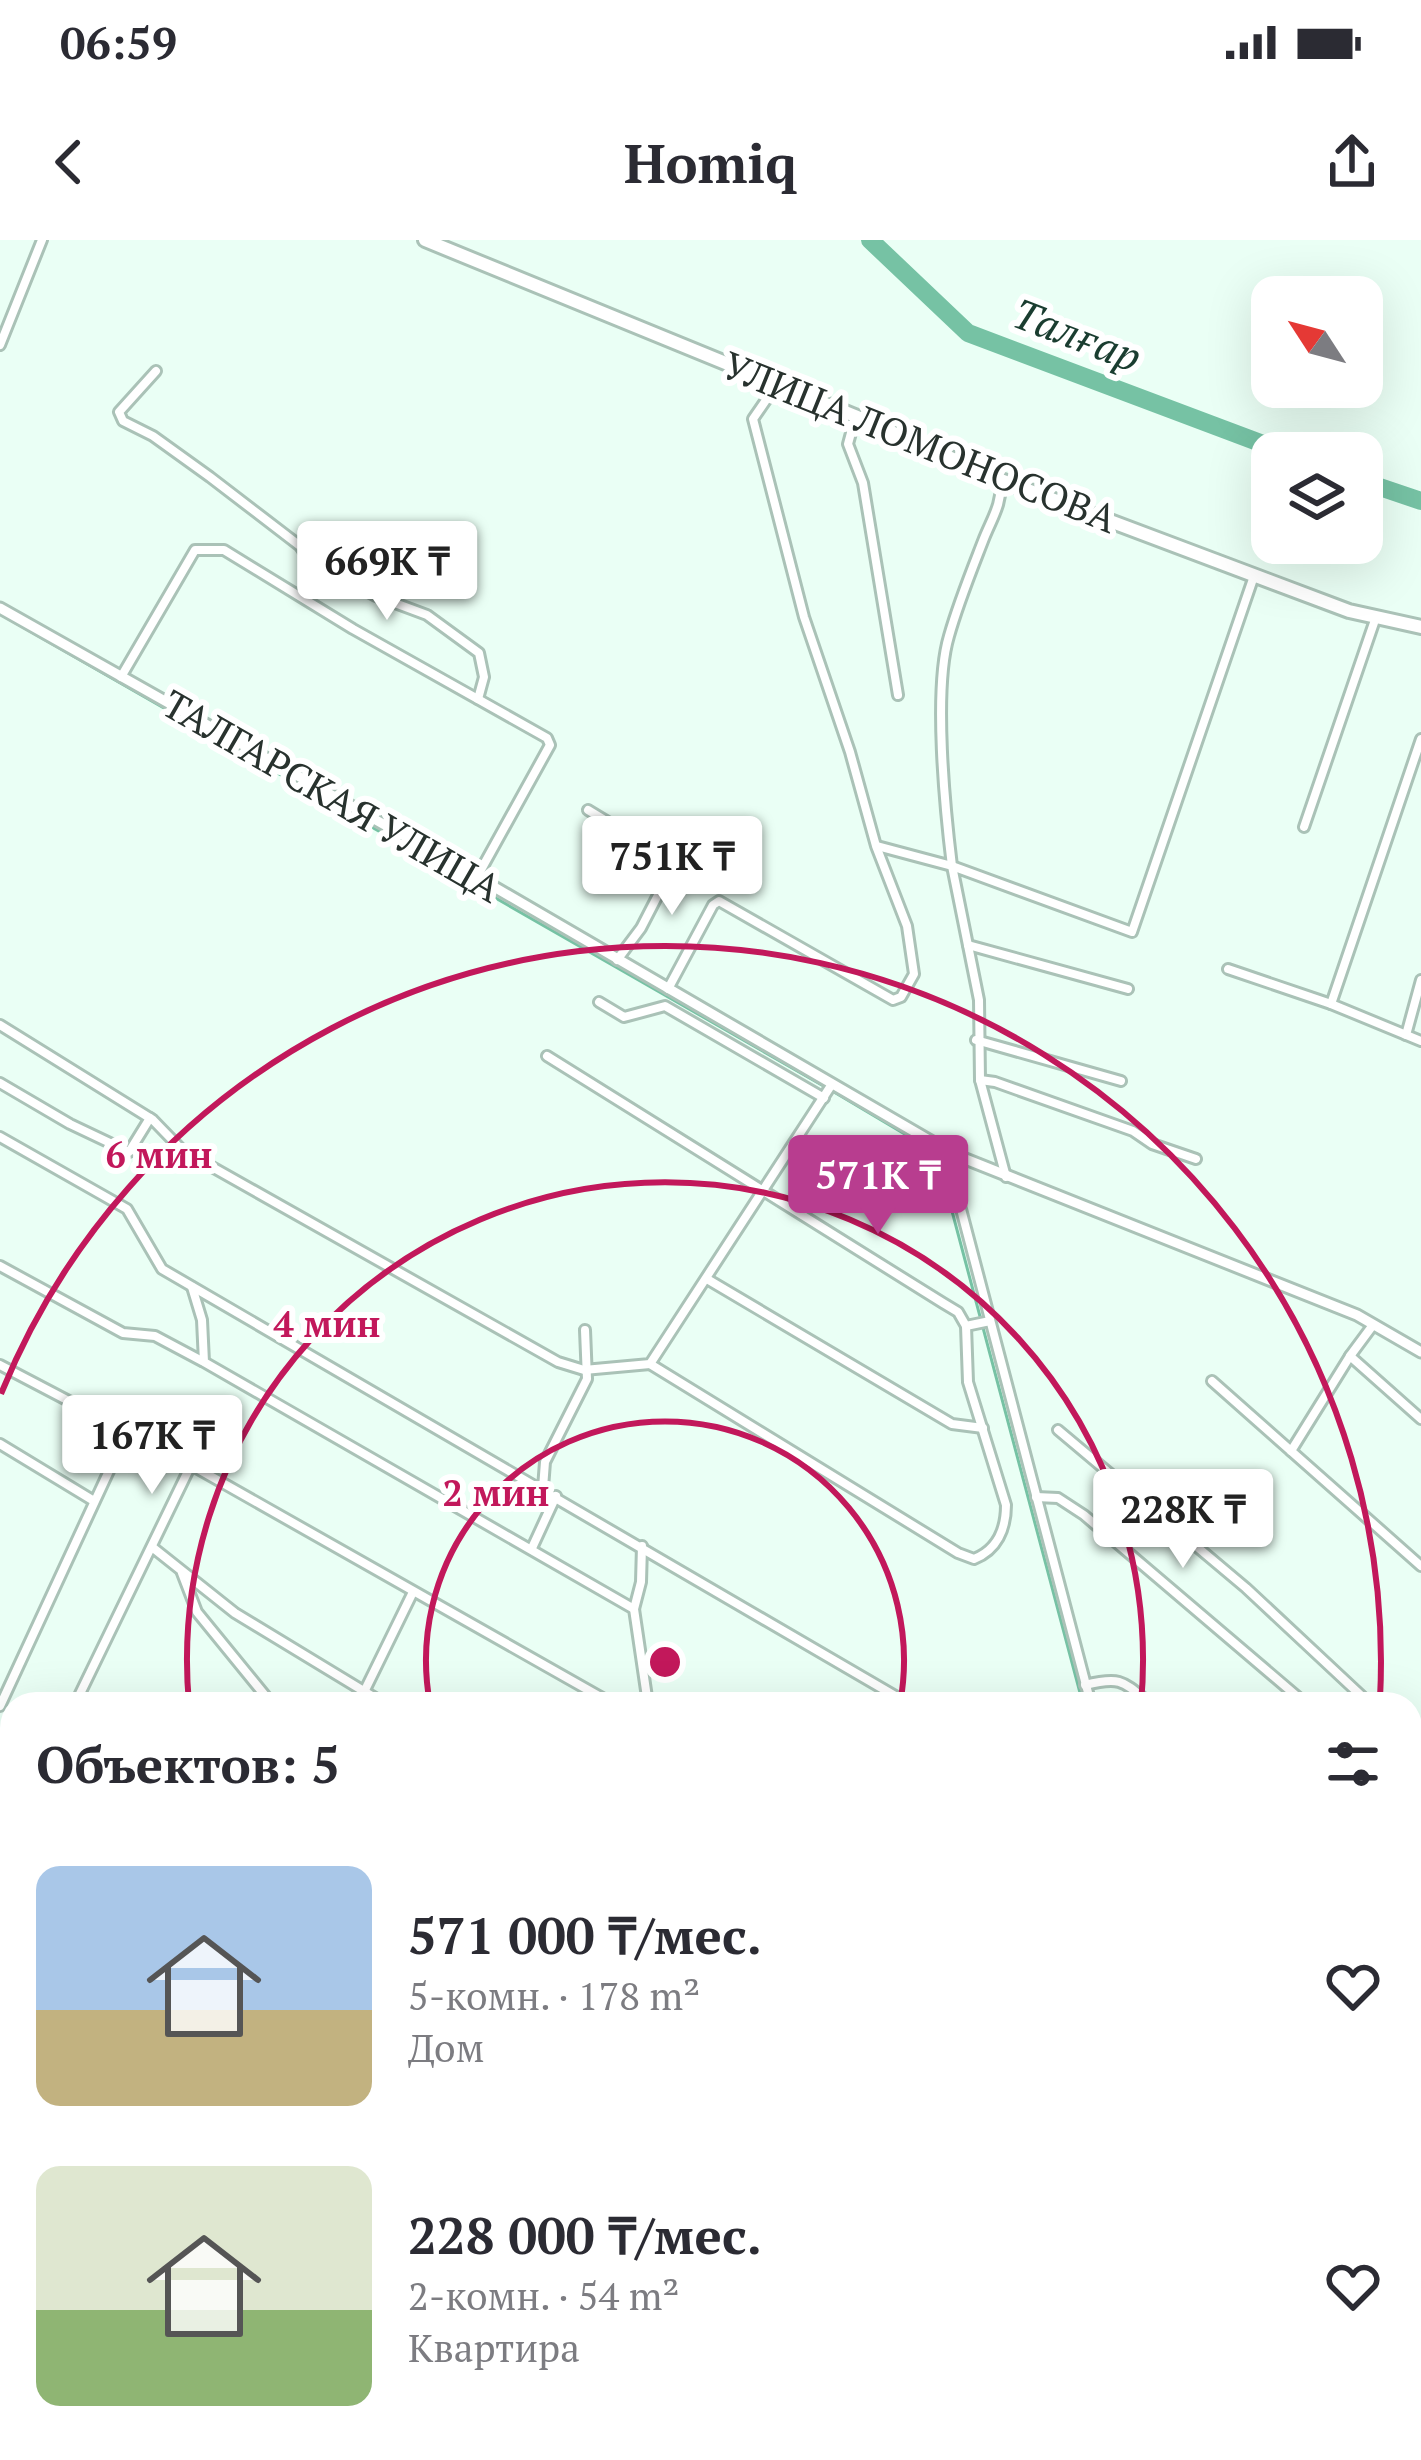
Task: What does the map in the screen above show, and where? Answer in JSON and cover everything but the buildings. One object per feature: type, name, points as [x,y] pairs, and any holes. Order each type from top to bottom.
[{"type":"main road","name":"УЛИЦА ЛОМОНОСОВА","points":[[425,240],[1001,480],[1254,576],[1421,627]]},
{"type":"street","points":[[0,345],[42,240]]},
{"type":"street","points":[[156,371],[119,412],[123,422],[153,436],[210,477],[300,546],[311,562],[376,596],[428,615],[479,652],[484,677],[478,699]]},
{"type":"street","points":[[668,990],[713,904],[719,901],[898,1000],[914,974],[907,926],[876,846],[804,616],[753,419],[777,384]]},
{"type":"street","points":[[855,416],[848,444],[863,483],[898,695]]},
{"type":"street","points":[[1001,480],[1002,502],[947,641],[943,680],[945,813],[979,1000],[980,1080],[1007,1178]]},
{"type":"street","points":[[121,677],[195,550],[224,550],[352,629],[547,738],[550,745],[477,878]]},
{"type":"street","points":[[876,846],[952,866],[1132,932],[1254,576]]},
{"type":"street","name":"ТАЛГАРСКАЯ УЛИЦА","points":[[0,608],[477,878],[828,1090],[1007,1178],[1207,1252],[1373,1324],[1421,1352]]},
{"type":"street","points":[[1304,827],[1376,617]]},
{"type":"street","points":[[1331,1004],[1421,739]]},
{"type":"street","points":[[588,810],[674,866],[641,928],[616,961]]},
{"type":"street","points":[[968,945],[1128,989]]},
{"type":"street","points":[[1228,969],[1421,1041]]},
{"type":"street","points":[[1406,1035],[1421,980]]},
{"type":"street","points":[[599,1002],[624,1017],[665,1006],[828,1090],[650,1364]]},
{"type":"street","points":[[0,1025],[150,1118],[182,1150],[558,1362],[584,1370],[650,1364],[958,1553],[974,1558],[988,1553],[1006,1522],[1006,1505],[968,1382],[966,1326],[958,1312],[547,1056]]},
{"type":"street","points":[[976,1040],[1121,1081]]},
{"type":"street","points":[[980,1080],[1133,1131],[1152,1144],[1196,1159]]},
{"type":"street","points":[[0,1083],[129,1152],[150,1118]]},
{"type":"street","points":[[0,1137],[127,1209],[162,1269],[889,1692]]},
{"type":"street","points":[[953,1154],[951,1171],[986,1322],[1087,1692]]},
{"type":"street","points":[[0,1266],[123,1333],[155,1336],[204,1362],[634,1609]]},
{"type":"street","points":[[707,1279],[952,1424],[984,1428]]},
{"type":"street","points":[[191,1285],[202,1320],[204,1362]]},
{"type":"street","points":[[966,1326],[986,1322]]},
{"type":"street","points":[[1291,1451],[1373,1324]]},
{"type":"street","points":[[544,1490],[545,1462],[587,1379],[585,1330]]},
{"type":"street","points":[[1350,1355],[1421,1419]]},
{"type":"street","points":[[0,1364],[191,1465],[592,1692]]},
{"type":"street","points":[[1211,1381],[1421,1566]]},
{"type":"street","points":[[1058,1430],[1246,1588],[1360,1692]]},
{"type":"street","points":[[6,1692],[127,1432]]},
{"type":"street","points":[[0,1444],[94,1501]]},
{"type":"street","points":[[81,1692],[191,1465]]},
{"type":"street","points":[[532,1548],[556,1496]]},
{"type":"street","points":[[1036,1497],[1058,1498],[1084,1515],[1292,1692]]},
{"type":"street","points":[[642,1546],[634,1609],[646,1692]]},
{"type":"street","points":[[152,1547],[235,1613],[362,1692]]},
{"type":"street","points":[[182,1573],[197,1612],[262,1692]]},
{"type":"street","points":[[364,1692],[413,1592]]},
{"type":"street","points":[[1085,1685],[1112,1678],[1136,1692]]},
{"type":"waterway","name":"Талғар","points":[[870,240],[968,333],[1251,439]]},
{"type":"waterway","name":"Талғар","points":[[1383,488],[1421,501]]},
{"type":"waterway","points":[[0,614],[834,1092],[926,1151],[944,1181],[1080,1692]]}]
